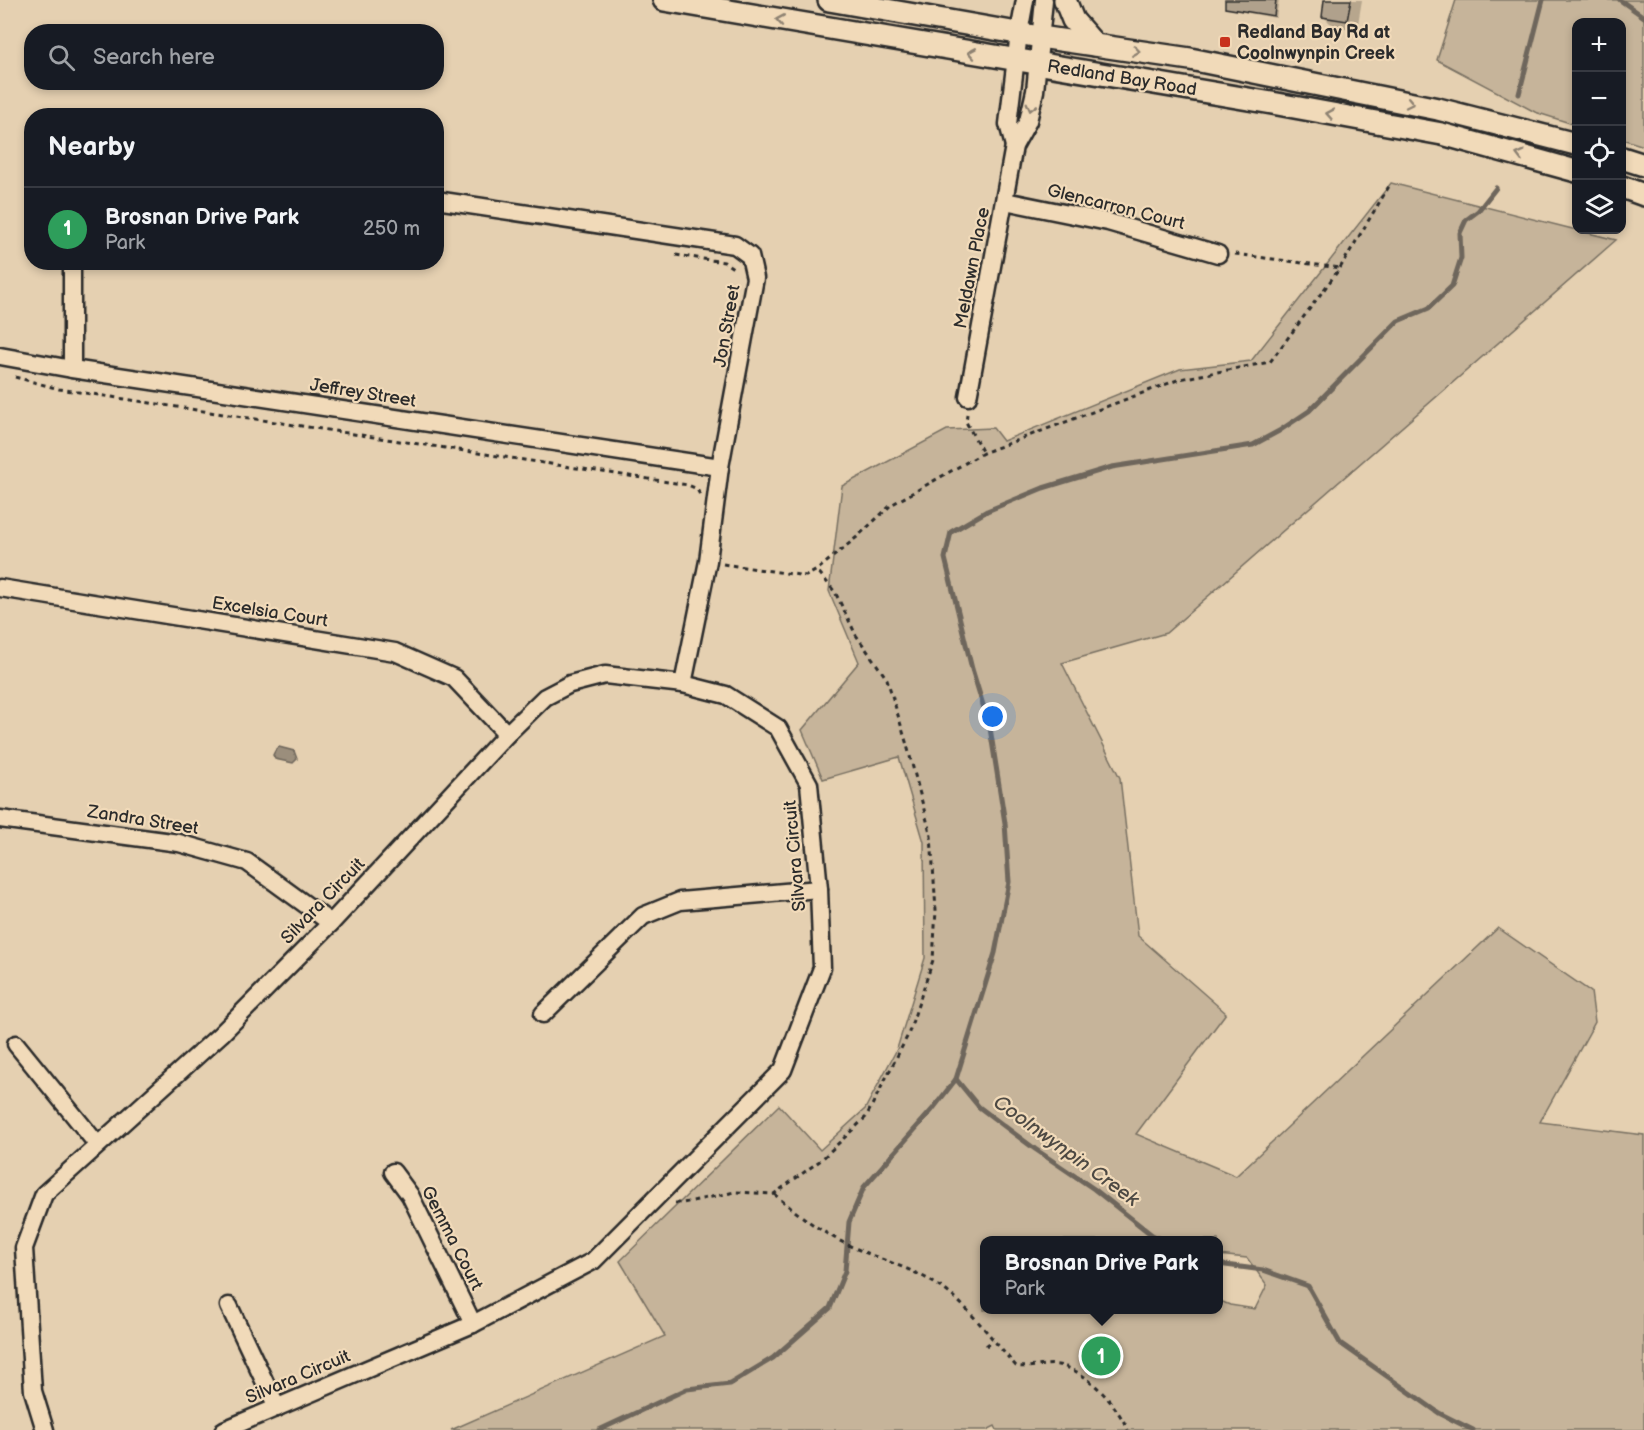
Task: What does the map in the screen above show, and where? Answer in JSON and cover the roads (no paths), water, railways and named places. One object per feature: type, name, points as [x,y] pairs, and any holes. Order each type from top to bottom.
[{"type":"main road","name":"Redland Bay Road","points":[[664,0],[1442,134],[1572,170]]},
{"type":"main road","name":"Redland Bay Road","points":[[829,0],[1029,35],[1190,59],[1427,107],[1572,143]]},
{"type":"main road","points":[[1065,0],[1073,20],[1095,45]]},
{"type":"main road","points":[[1626,159],[1644,165]]},
{"type":"main road","points":[[1626,188],[1644,195]]},
{"type":"street","points":[[1025,0],[1029,35]]},
{"type":"street","points":[[1029,35],[1044,0]]},
{"type":"street","name":"Meldawn Place","points":[[1014,146],[1008,124],[1016,60],[1029,35]]},
{"type":"street","name":"Meldawn Place","points":[[968,397],[1014,146],[1028,121],[1035,91],[1037,64],[1029,35]]},
{"type":"street","name":"Jon Street","points":[[444,201],[735,245],[750,256],[755,278],[720,467],[708,561],[682,684]]},
{"type":"street","name":"Glencarron Court","points":[[1005,201],[1108,222],[1218,254]]},
{"type":"street","points":[[72,270],[72,369]]},
{"type":"street","name":"Jeffrey Street","points":[[0,356],[72,369],[720,467]]},
{"type":"street","name":"Excelsia Court","points":[[0,588],[395,652],[454,678],[507,734]]},
{"type":"street","name":"Silvara Circuit","points":[[45,1430],[33,1391],[24,1248],[44,1194],[221,1034],[331,923],[507,734],[545,697],[570,684],[605,675],[682,684],[726,695],[778,728],[809,784],[819,889],[822,968],[783,1070],[593,1261],[473,1324],[224,1430]]},
{"type":"street","name":"Zandra Street","points":[[0,819],[179,843],[247,862],[331,923]]},
{"type":"street","points":[[543,1014],[643,916],[680,901],[819,889]]},
{"type":"street","points":[[15,1044],[97,1144]]},
{"type":"street","name":"Gemma Court","points":[[393,1172],[410,1195],[473,1324]]},
{"type":"street","points":[[229,1306],[277,1408]]},
{"type":"waterway","name":"Coolnwynpin Creek","points":[[1519,94],[1543,0]]},
{"type":"waterway","points":[[1620,0],[1644,17]]},
{"type":"waterway","name":"Coolnwynpin Creek","points":[[599,1430],[687,1389],[730,1384],[773,1358],[830,1308],[845,1271],[849,1222],[864,1187],[932,1110],[956,1079],[995,953],[1009,882],[1005,823],[990,728],[972,669],[945,558],[951,532],[987,511],[1043,488],[1112,467],[1253,445],[1279,431],[1309,411],[1398,321],[1429,308],[1452,286],[1461,258],[1460,233],[1466,220],[1478,211],[1496,188]]},
{"type":"waterway","name":"Coolnwynpin Creek","points":[[956,1079],[979,1107],[1094,1189],[1154,1236]]},
{"type":"waterway","name":"Coolnwynpin Creek","points":[[1223,1265],[1263,1270],[1308,1286],[1340,1343],[1439,1413],[1473,1430]]},
{"type":"place","name":"Redland Bay Rd at Coolnwynpin Creek","points":[[1225,42]]},
{"type":"place","name":"Brosnan Drive Park","points":[[1101,1356]]}]
